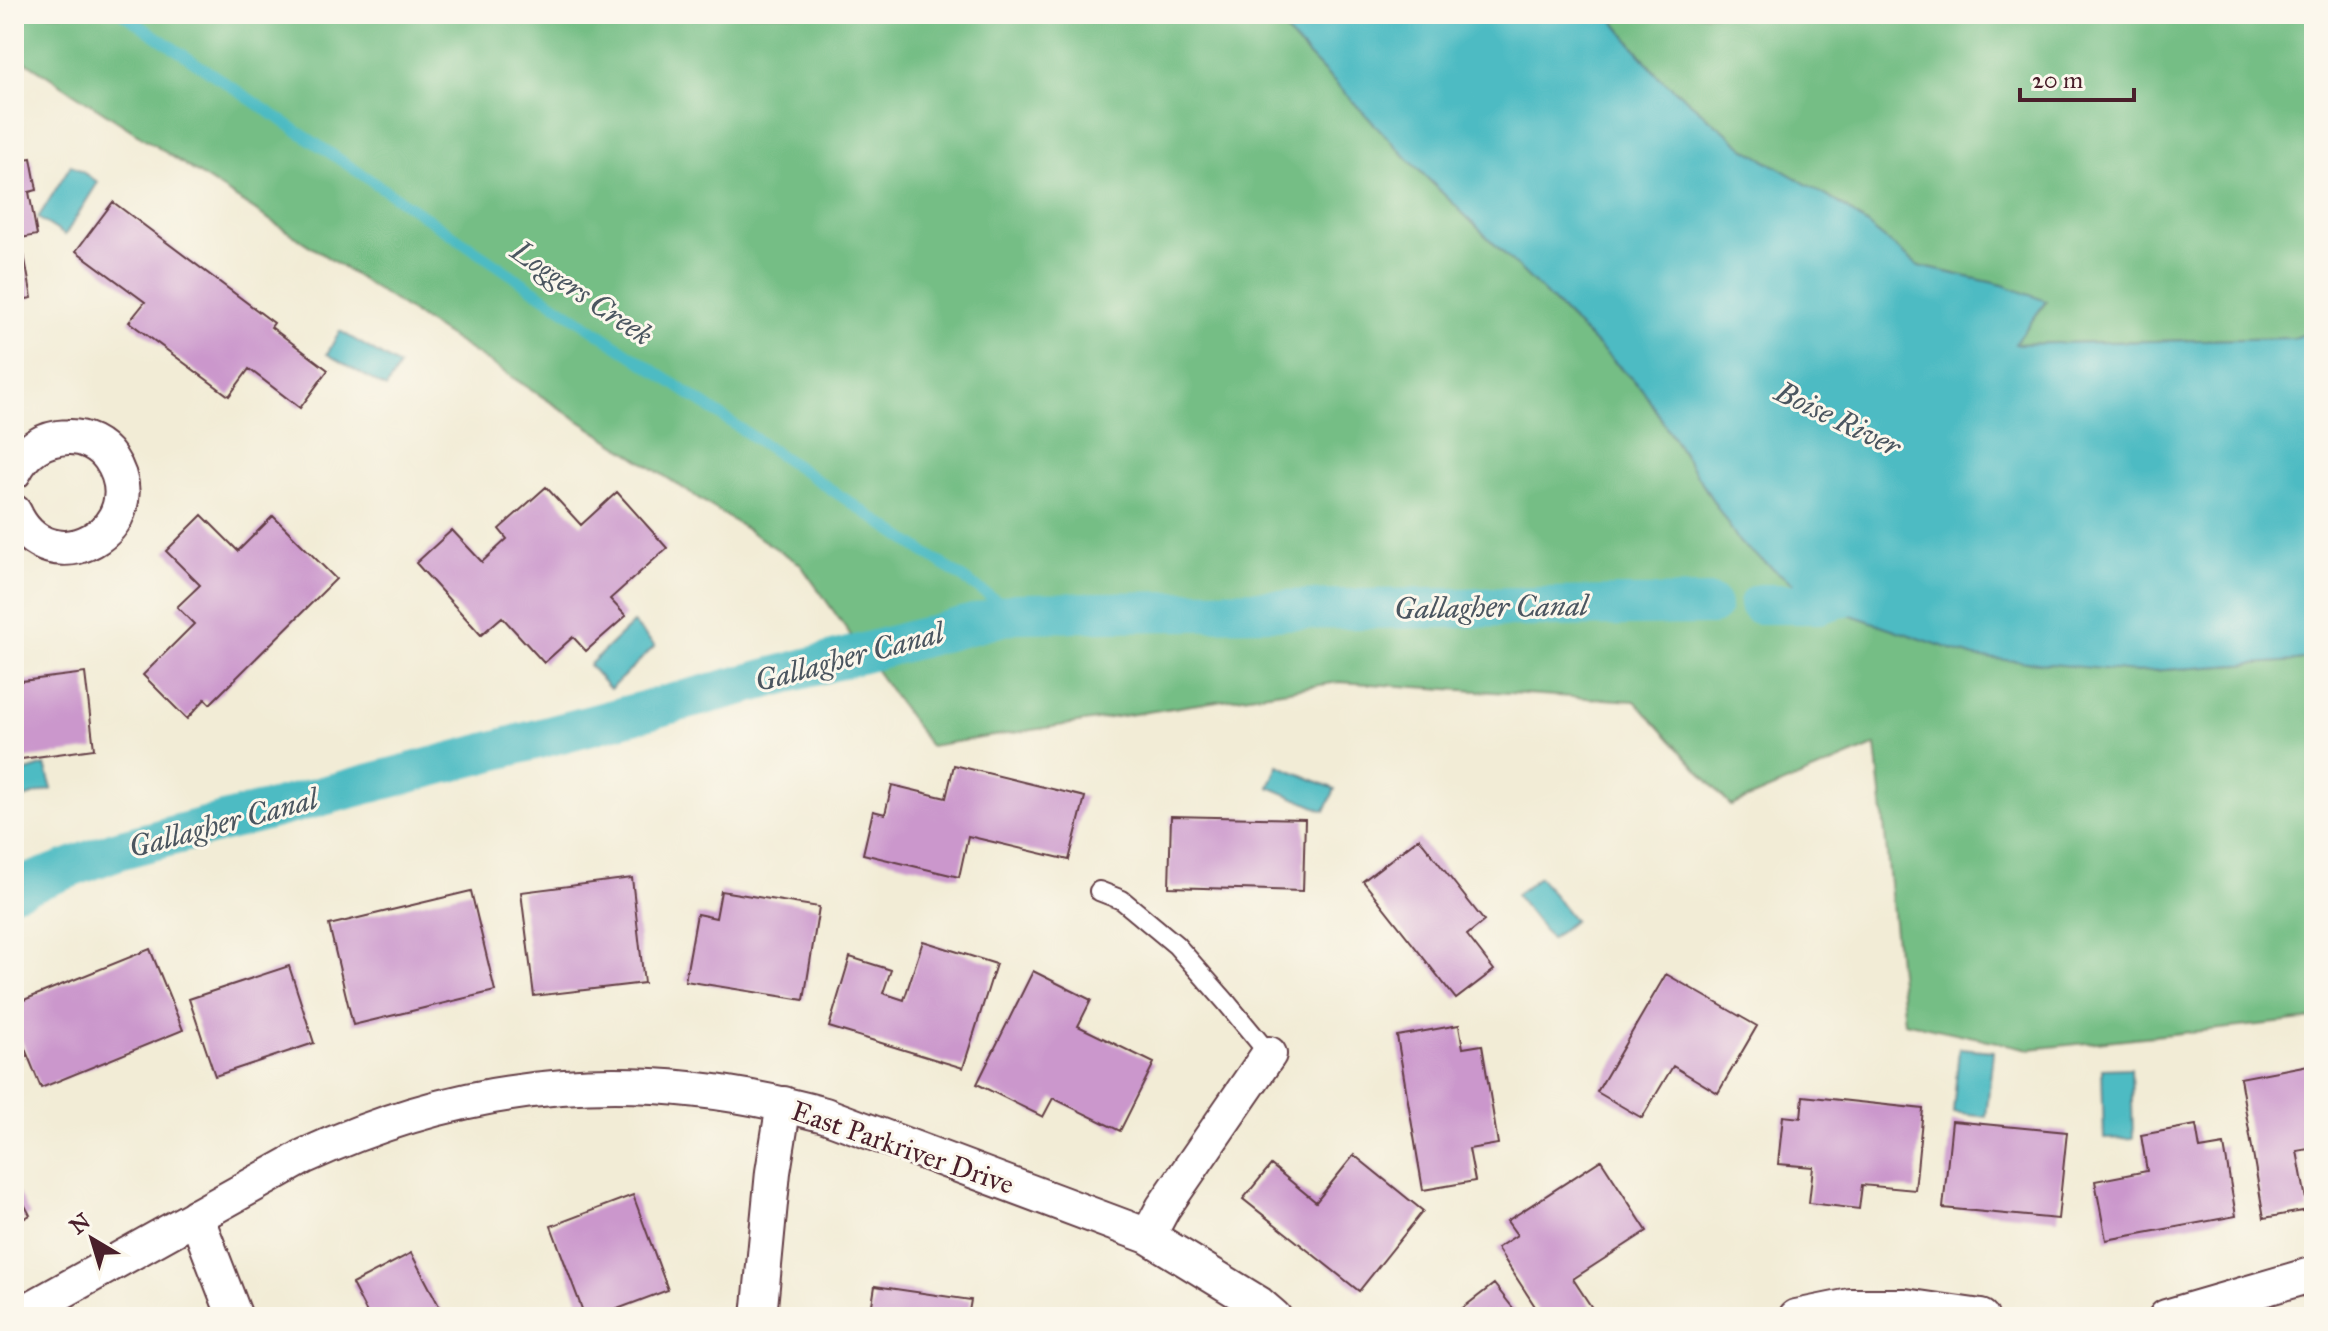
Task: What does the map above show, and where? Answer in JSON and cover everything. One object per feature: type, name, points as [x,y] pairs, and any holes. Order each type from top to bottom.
[{"type":"street","points":[[14,470],[25,454],[39,443],[57,437],[75,437],[92,442],[107,454],[117,469],[122,487],[121,505],[114,522],[102,535],[85,545],[67,549],[48,546],[32,537],[19,524],[14,512]]},
{"type":"street","points":[[1148,1236],[1163,1208],[1269,1054]]},
{"type":"street","name":"East Parkriver Drive","points":[[16,1317],[305,1156],[345,1138],[429,1109],[517,1091],[561,1086],[650,1085],[694,1088],[784,1104],[825,1115],[1148,1236],[1259,1304],[1274,1317]]},
{"type":"street","points":[[759,1317],[773,1172],[784,1104]]},
{"type":"street","points":[[196,1216],[235,1317]]},
{"type":"street","points":[[2166,1317],[2314,1274]]},
{"type":"street","points":[[1796,1317],[1850,1306],[1905,1306],[1981,1317]]},
{"type":"lane","points":[[1099,891],[1122,900],[1176,945],[1269,1054]]},
{"type":"green space","points":[[14,14],[1269,14],[1412,163],[1642,389],[1740,543],[2135,672],[2314,658],[2314,1019],[2030,1049],[1904,1022],[1876,745],[1731,806],[1635,701],[1339,682],[930,746],[800,564],[14,54]]},
{"type":"green space","points":[[1608,14],[2314,14],[2314,330],[2294,338],[2014,344],[2046,302],[2002,285],[1919,266],[1842,205],[1746,149],[1657,75]]},
{"type":"water","name":"Boise River","points":[[1269,14],[1608,14],[1657,75],[1746,149],[1842,205],[1919,266],[2003,285],[2046,301],[2015,344],[2294,338],[2314,330],[2314,658],[2135,672],[1974,657],[1819,604],[1740,543],[1642,389],[1412,163]]},
{"type":"water","points":[[71,165],[98,182],[65,235],[38,218]]},
{"type":"water","points":[[340,331],[399,366],[386,388],[327,354]]},
{"type":"water","points":[[633,623],[655,646],[610,689],[589,665]]},
{"type":"water","points":[[45,765],[52,789],[14,801],[14,775]]},
{"type":"water","points":[[1278,765],[1335,789],[1325,811],[1269,787]]},
{"type":"water","points":[[1539,877],[1574,920],[1551,939],[1516,895]]},
{"type":"water","points":[[1959,1048],[1993,1051],[1986,1117],[1953,1113]]},
{"type":"water","points":[[2131,1068],[2133,1138],[2104,1139],[2102,1069]]},
{"type":"building","points":[[31,158],[37,190],[29,192],[37,235],[21,238],[32,298],[14,301],[14,161]]},
{"type":"building","points":[[113,202],[274,323],[271,327],[328,370],[300,408],[249,369],[229,396],[129,322],[145,302],[76,251]]},
{"type":"building","points":[[546,487],[581,525],[617,492],[667,548],[610,599],[626,616],[586,651],[573,637],[544,663],[502,617],[481,635],[416,563],[452,530],[482,562],[507,539],[499,529]]},
{"type":"building","points":[[202,515],[238,551],[273,516],[336,579],[210,704],[205,699],[187,719],[143,675],[194,624],[177,607],[200,585],[166,551]]},
{"type":"building","points":[[85,673],[94,749],[14,760],[14,682]]},
{"type":"building","points":[[954,765],[1085,797],[1069,860],[968,836],[959,877],[863,854],[873,811],[885,814],[892,785],[946,798]]},
{"type":"building","points":[[1171,816],[1305,819],[1303,891],[1169,887]]},
{"type":"building","points":[[1419,838],[1484,921],[1467,935],[1494,970],[1456,999],[1363,881]]},
{"type":"building","points":[[632,878],[644,983],[534,996],[521,892]]},
{"type":"building","points":[[471,891],[495,991],[353,1025],[329,925]]},
{"type":"building","points":[[721,891],[819,907],[804,1000],[685,981],[697,914],[716,918]]},
{"type":"building","points":[[923,941],[996,964],[963,1068],[829,1027],[850,957],[891,970],[883,993],[904,1000]]},
{"type":"building","points":[[150,949],[183,1030],[41,1088],[14,1022],[14,1004]]},
{"type":"building","points":[[289,966],[314,1043],[215,1076],[189,999]]},
{"type":"building","points":[[1033,971],[1091,1000],[1078,1026],[1154,1063],[1120,1131],[1053,1098],[1043,1117],[977,1084]]},
{"type":"building","points":[[1666,974],[1757,1026],[1718,1093],[1673,1066],[1642,1118],[1597,1092]]},
{"type":"building","points":[[1459,1025],[1463,1048],[1482,1045],[1498,1144],[1469,1149],[1475,1181],[1423,1190],[1397,1036]]},
{"type":"building","points":[[2314,1064],[2314,1148],[2297,1151],[2308,1210],[2264,1218],[2240,1078]]},
{"type":"building","points":[[1803,1096],[1923,1109],[1915,1190],[1862,1185],[1859,1209],[1809,1203],[1813,1167],[1778,1164],[1783,1116],[1801,1118]]},
{"type":"building","points":[[1952,1121],[2067,1132],[2058,1219],[1943,1208]]},
{"type":"building","points":[[2196,1125],[2200,1149],[2224,1145],[2236,1216],[2106,1240],[2095,1181],[2147,1171],[2141,1135]]},
{"type":"building","points":[[1354,1155],[1423,1211],[1359,1291],[1243,1199],[1271,1165],[1316,1202]]},
{"type":"building","points":[[1601,1160],[1647,1231],[1573,1279],[1598,1317],[1542,1317],[1497,1248],[1517,1235],[1507,1221]]},
{"type":"building","points":[[14,1185],[30,1215],[14,1224]]},
{"type":"building","points":[[633,1195],[668,1290],[596,1317],[585,1317],[551,1226]]},
{"type":"building","points":[[411,1253],[445,1317],[369,1317],[352,1284]]},
{"type":"building","points":[[1494,1284],[1520,1317],[1451,1317]]},
{"type":"building","points":[[875,1286],[971,1300],[968,1317],[870,1317]]},
{"type":"waterway","name":"Loggers Creek","points":[[123,14],[1015,613]]},
{"type":"waterway","name":"Gallagher Canal","points":[[1759,604],[1819,604],[1870,588]]},
{"type":"waterway","name":"Gallagher Canal","points":[[14,889],[118,850],[1015,613],[1711,605]]}]
